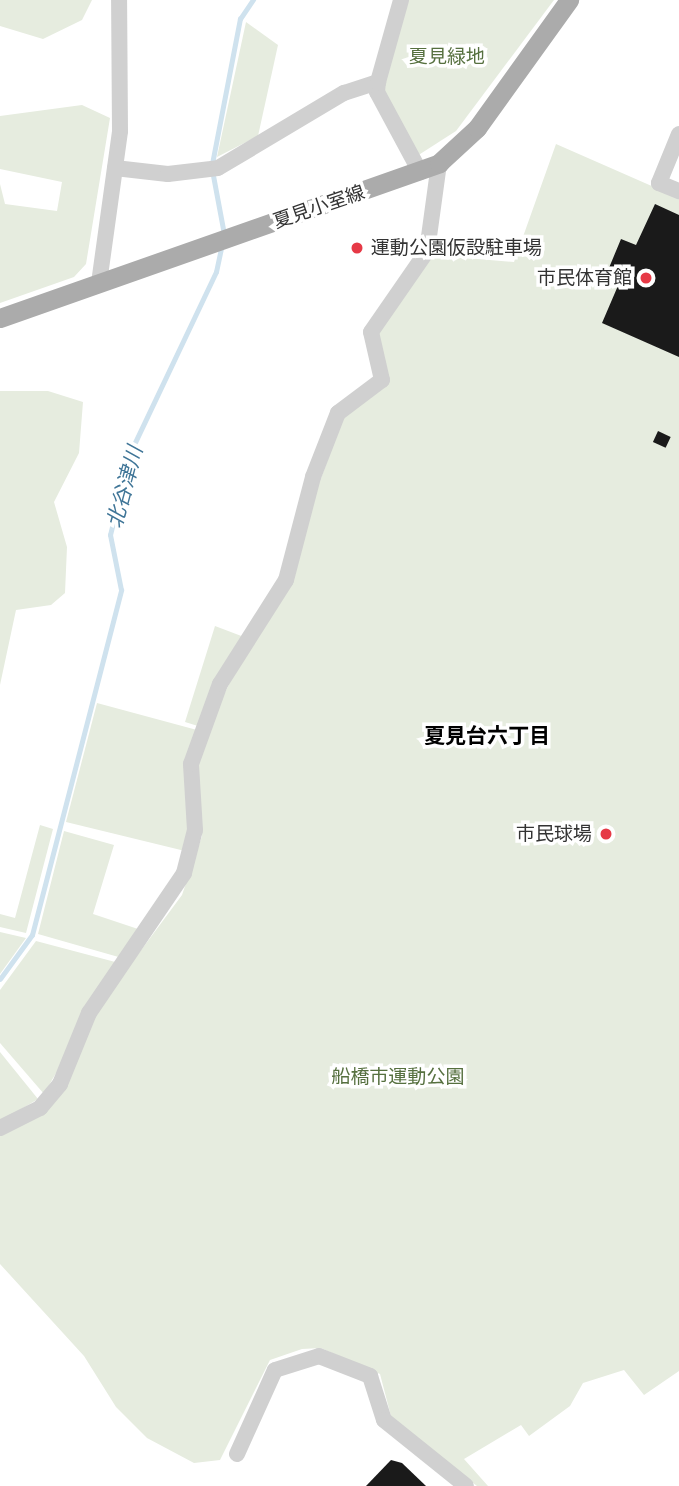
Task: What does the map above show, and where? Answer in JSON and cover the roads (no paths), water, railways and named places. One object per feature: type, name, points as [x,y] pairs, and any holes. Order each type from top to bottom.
[{"type":"main road","name":"夏見小室線","points":[[0,318],[420,172],[439,163],[477,128],[569,0]]},
{"type":"street","points":[[99,283],[115,168],[119,0]]},
{"type":"street","points":[[401,0],[378,82],[420,172]]},
{"type":"street","points":[[115,168],[212,169],[344,93],[378,82]]},
{"type":"street","points":[[679,134],[659,183],[679,191]]},
{"type":"street","points":[[0,1128],[50,1098],[89,1013],[184,873],[195,830],[189,774],[195,753],[220,684],[286,580],[313,477],[338,413],[382,380],[372,332],[428,251],[439,163]]},
{"type":"street","points":[[237,1454],[280,1364],[319,1356],[370,1376],[384,1420],[466,1486]]},
{"type":"waterway","name":"北谷津川","points":[[212,164],[240,19],[253,0]]},
{"type":"waterway","name":"北谷津川","points":[[213,173],[224,232]]},
{"type":"waterway","name":"北谷津川","points":[[0,979],[32,935],[121,590],[110,535],[130,453],[216,272],[222,244]]},
{"type":"place","name":"運動公園仮設駐車場","points":[[357,248]]},
{"type":"place","name":"市民体育館","points":[[646,278]]},
{"type":"place","name":"市民球場","points":[[606,834]]},
{"type":"district","name":"夏見台六丁目","points":[[487,735]]},
{"type":"park label","name":"夏見緑地","points":[[447,57]]},
{"type":"park label","name":"船橋市運動公園","points":[[398,1077]]}]
